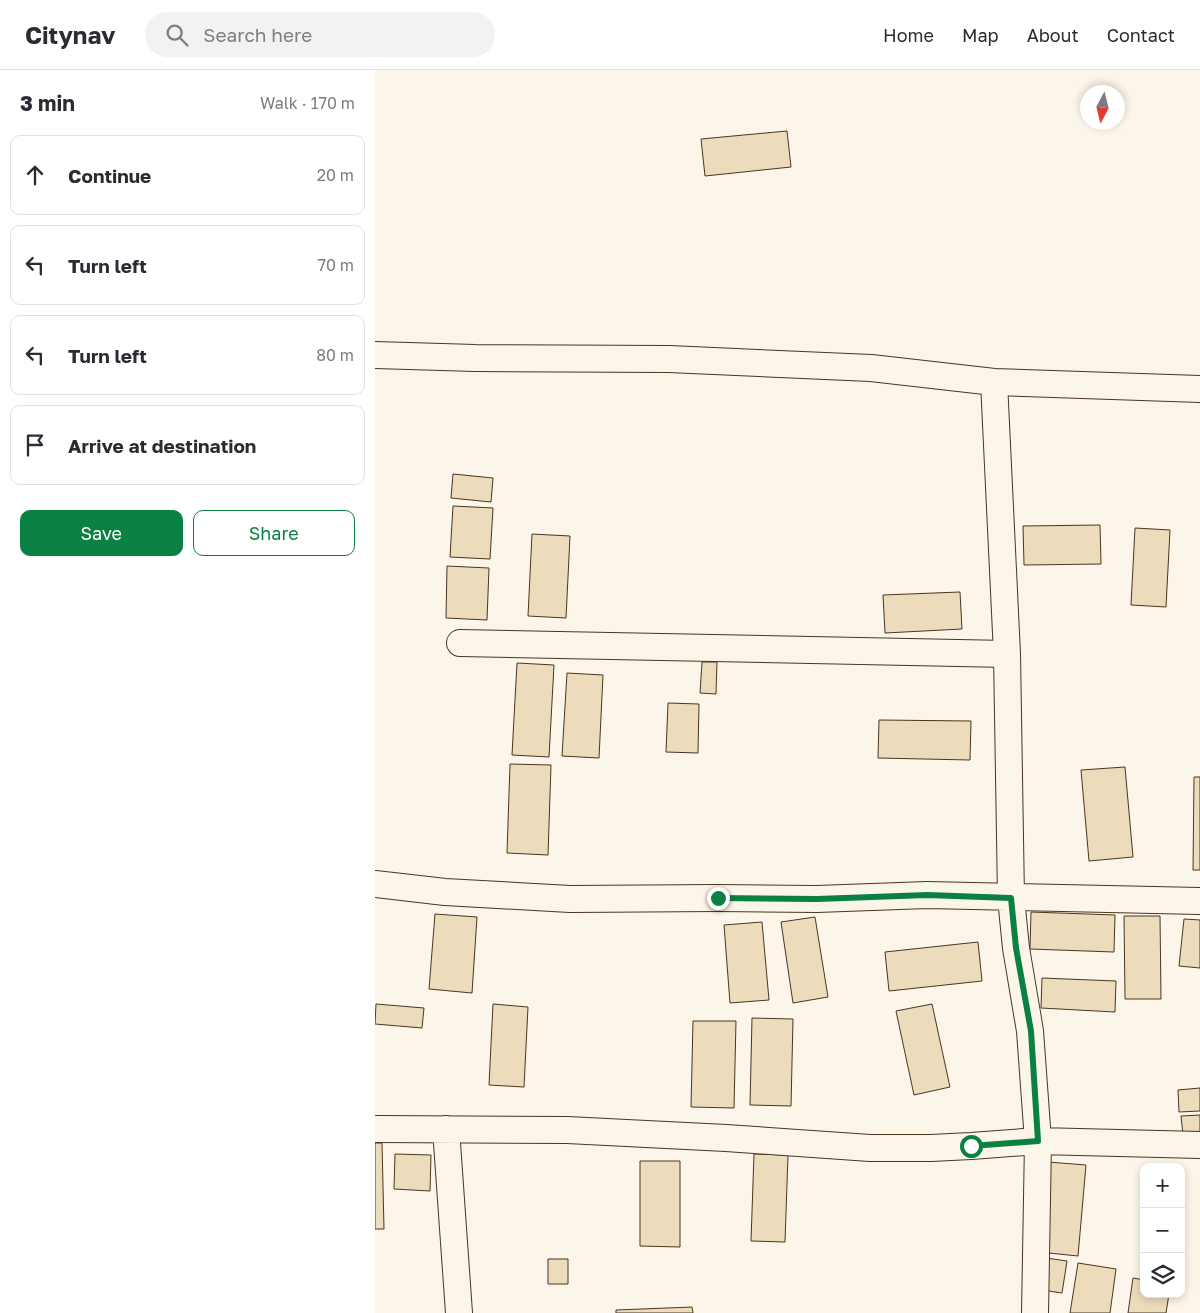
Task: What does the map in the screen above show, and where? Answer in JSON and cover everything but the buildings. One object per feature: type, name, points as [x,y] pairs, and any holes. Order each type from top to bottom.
[{"type":"street","points":[[375,355],[485,358],[669,359],[871,368],[994,382],[1200,389]]},
{"type":"street","points":[[994,382],[1007,654],[1011,898],[1016,948],[1031,1031],[1038,1141],[1035,1313]]},
{"type":"street","points":[[460,643],[1007,654]]},
{"type":"street","points":[[375,884],[445,892],[570,900],[817,899],[927,895],[1200,901]]},
{"type":"street","points":[[375,1129],[567,1130],[870,1148],[931,1148],[1038,1141],[1200,1145]]},
{"type":"street","points":[[446,1130],[459,1313]]},
{"type":"route","points":[[718,898],[817,899],[927,895],[1011,898],[1016,948],[1031,1031],[1038,1141],[971,1146]]}]
